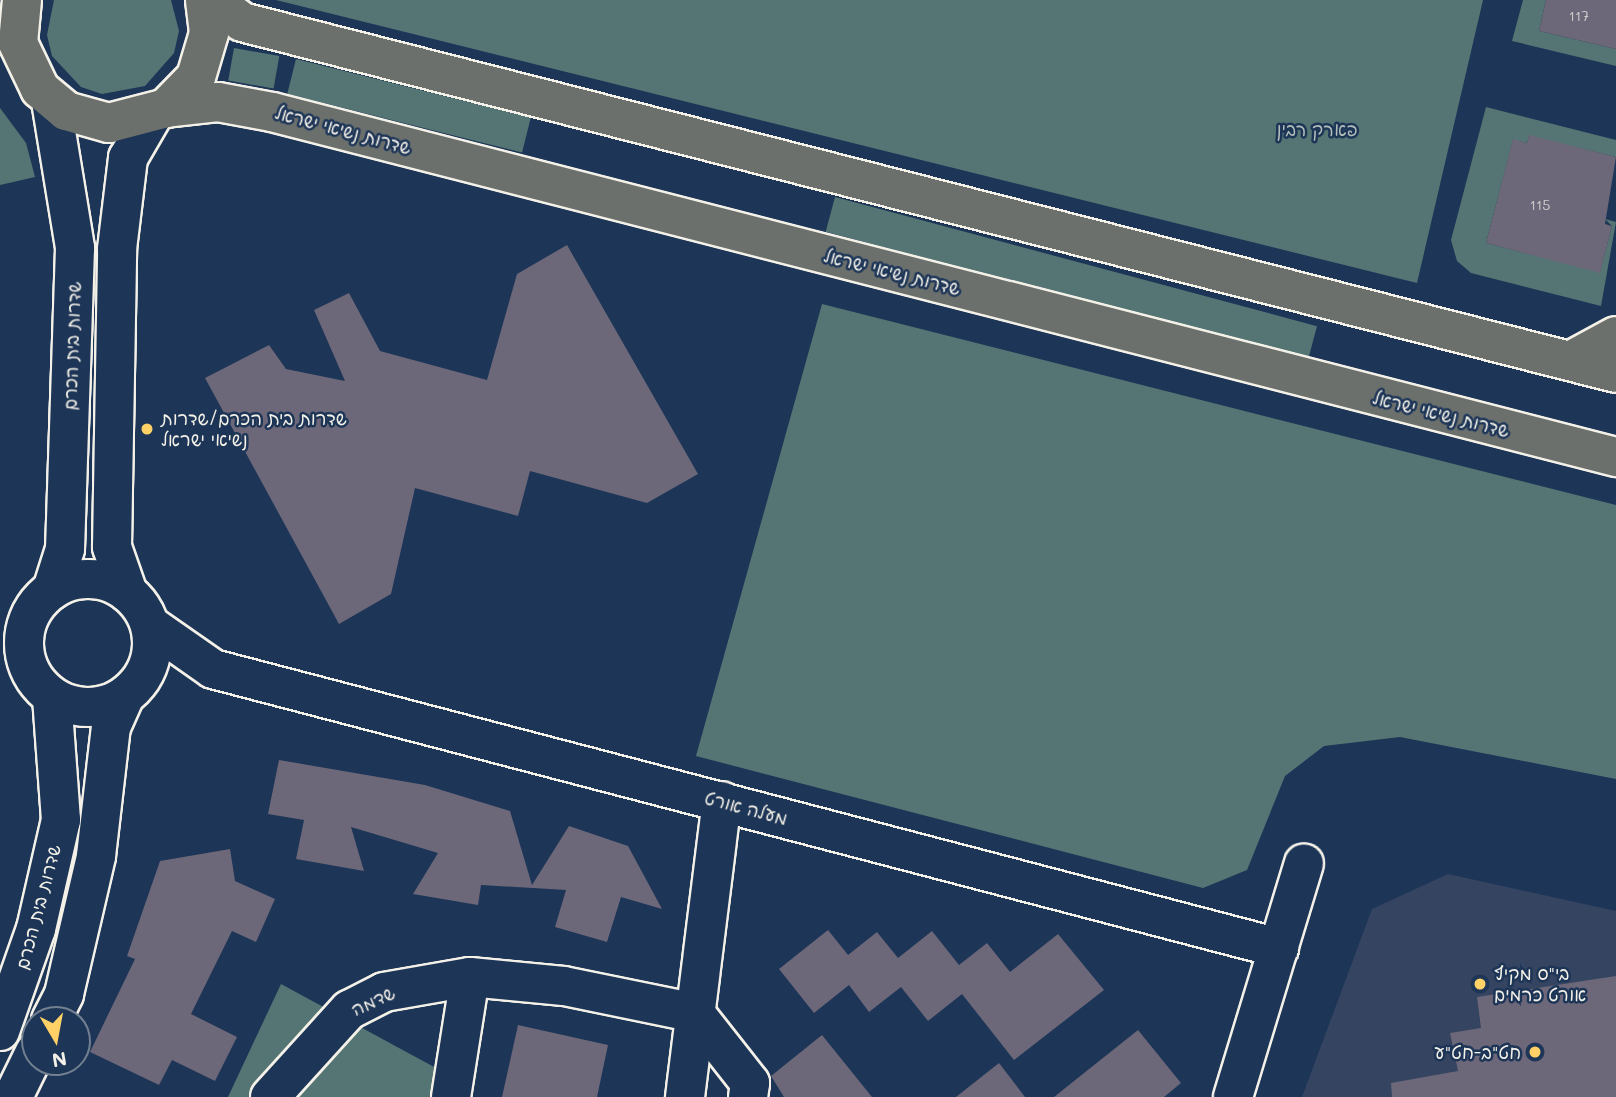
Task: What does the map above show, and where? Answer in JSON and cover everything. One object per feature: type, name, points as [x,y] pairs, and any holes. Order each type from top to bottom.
[{"type":"main road","points":[[22,0],[11,54],[51,101]]},
{"type":"main road","points":[[160,111],[196,77],[205,56],[205,0]]},
{"type":"main road","points":[[213,0],[242,22],[1616,373]]},
{"type":"main road","name":"שדרות נשיאי ישראל","points":[[51,101],[109,123],[160,111],[218,102],[272,111],[1616,457]]},
{"type":"main road","points":[[1570,361],[1616,336]]},
{"type":"street","name":"שדרות בית הכרם","points":[[47,595],[65,549],[75,248],[51,101]]},
{"type":"street","points":[[58,1006],[64,994],[93,869],[111,727],[149,664],[150,625],[128,593],[111,547],[117,248],[128,158],[160,111]]},
{"type":"street","points":[[0,610],[90,579],[128,593]]},
{"type":"street","points":[[47,595],[27,623],[13,655],[52,697],[89,708],[132,689]]},
{"type":"street","name":"מעלה אורט","points":[[150,625],[213,668],[1279,948]]},
{"type":"street","name":"מעלה אורט","points":[[132,689],[213,668]]},
{"type":"street","name":"שדרות בית הכרם","points":[[0,1031],[36,929],[61,820],[52,697]]},
{"type":"street","points":[[685,1097],[722,801]]},
{"type":"street","points":[[1233,1097],[1304,864]]},
{"type":"street","points":[[451,1097],[470,976]]},
{"type":"street","name":"שדמה","points":[[270,1097],[349,1010],[384,992],[470,976],[695,1013]]},
{"type":"street","points":[[695,1013],[750,1083],[748,1097]]},
{"type":"street","points":[[13,1097],[23,1076]]},
{"type":"shaded area","name":"בי\"ס מקיף אורט כרמים","points":[[1448,874],[1616,911],[1616,1097],[1302,1097],[1372,909]]},
{"type":"green space","points":[[54,0],[171,0],[179,31],[174,53],[145,86],[102,94],[81,87],[52,56],[47,35]]},
{"type":"green space","name":"פארק רבין","points":[[276,0],[1483,0],[1417,283]]},
{"type":"green space","points":[[1523,0],[1546,0],[1539,31],[1616,49],[1616,66],[1512,41]]},
{"type":"green space","points":[[234,48],[279,56],[274,88],[228,80]]},
{"type":"green space","points":[[296,59],[531,118],[522,152],[287,94]]},
{"type":"green space","points":[[1486,107],[1616,140],[1616,157],[1529,136],[1527,143],[1513,140],[1486,243],[1600,272],[1612,226],[1605,219],[1616,222],[1601,306],[1471,273],[1457,261],[1451,240]]},
{"type":"green space","points":[[0,108],[26,143],[35,177],[0,185]]},
{"type":"green space","points":[[835,197],[1317,326],[1308,361],[826,232]]},
{"type":"green space","points":[[822,304],[1616,505],[1616,779],[1400,737],[1324,746],[1285,776],[1247,870],[1203,888],[696,756]]},
{"type":"green space","points":[[281,984],[471,1087],[467,1097],[228,1097]]},
{"type":"building","points":[[1546,0],[1616,0],[1616,49],[1539,31]]},
{"type":"building","points":[[1529,135],[1616,157],[1605,224],[1612,226],[1600,273],[1486,243],[1513,139],[1527,143]]},
{"type":"building","points":[[567,245],[698,474],[647,503],[530,471],[518,516],[415,488],[391,594],[339,624],[205,378],[269,345],[286,369],[345,381],[314,310],[349,293],[380,351],[487,380],[517,274]]},
{"type":"building","points":[[279,760],[425,785],[510,811],[532,885],[569,826],[628,846],[662,909],[621,897],[607,942],[555,927],[566,890],[481,885],[478,905],[413,894],[438,853],[351,827],[364,871],[296,859],[304,820],[268,814]]},
{"type":"building","points":[[230,849],[235,881],[275,899],[256,942],[232,931],[191,1014],[237,1037],[215,1081],[172,1060],[159,1085],[91,1052],[135,959],[127,956],[160,861]]},
{"type":"building","points":[[828,930],[848,955],[877,932],[898,958],[932,931],[959,965],[987,943],[1010,972],[1058,934],[1104,990],[1014,1060],[962,994],[928,1021],[901,987],[869,1012],[849,985],[814,1013],[779,969]]},
{"type":"building","name":"חט\"ב-חט\"ע","points":[[1616,976],[1616,1097],[1392,1097],[1391,1083],[1458,1071],[1450,1033],[1481,1028],[1477,997]]},
{"type":"building","points":[[518,1025],[608,1045],[597,1097],[502,1097]]},
{"type":"building","points":[[1138,1030],[1181,1083],[1164,1097],[1054,1097]]},
{"type":"building","points":[[822,1035],[872,1097],[784,1097],[771,1076]]},
{"type":"building","points":[[999,1063],[1025,1097],[956,1097]]},
{"type":"place","name":"שדרות בית הכרם/שדרות נשיאי ישראל","points":[[147,429]]},
{"type":"place","name":"בי\"ס מקיף אורט כרמים","points":[[1480,984]]},
{"type":"place","name":"חט\"ב-חט\"ע","points":[[1535,1052]]}]
